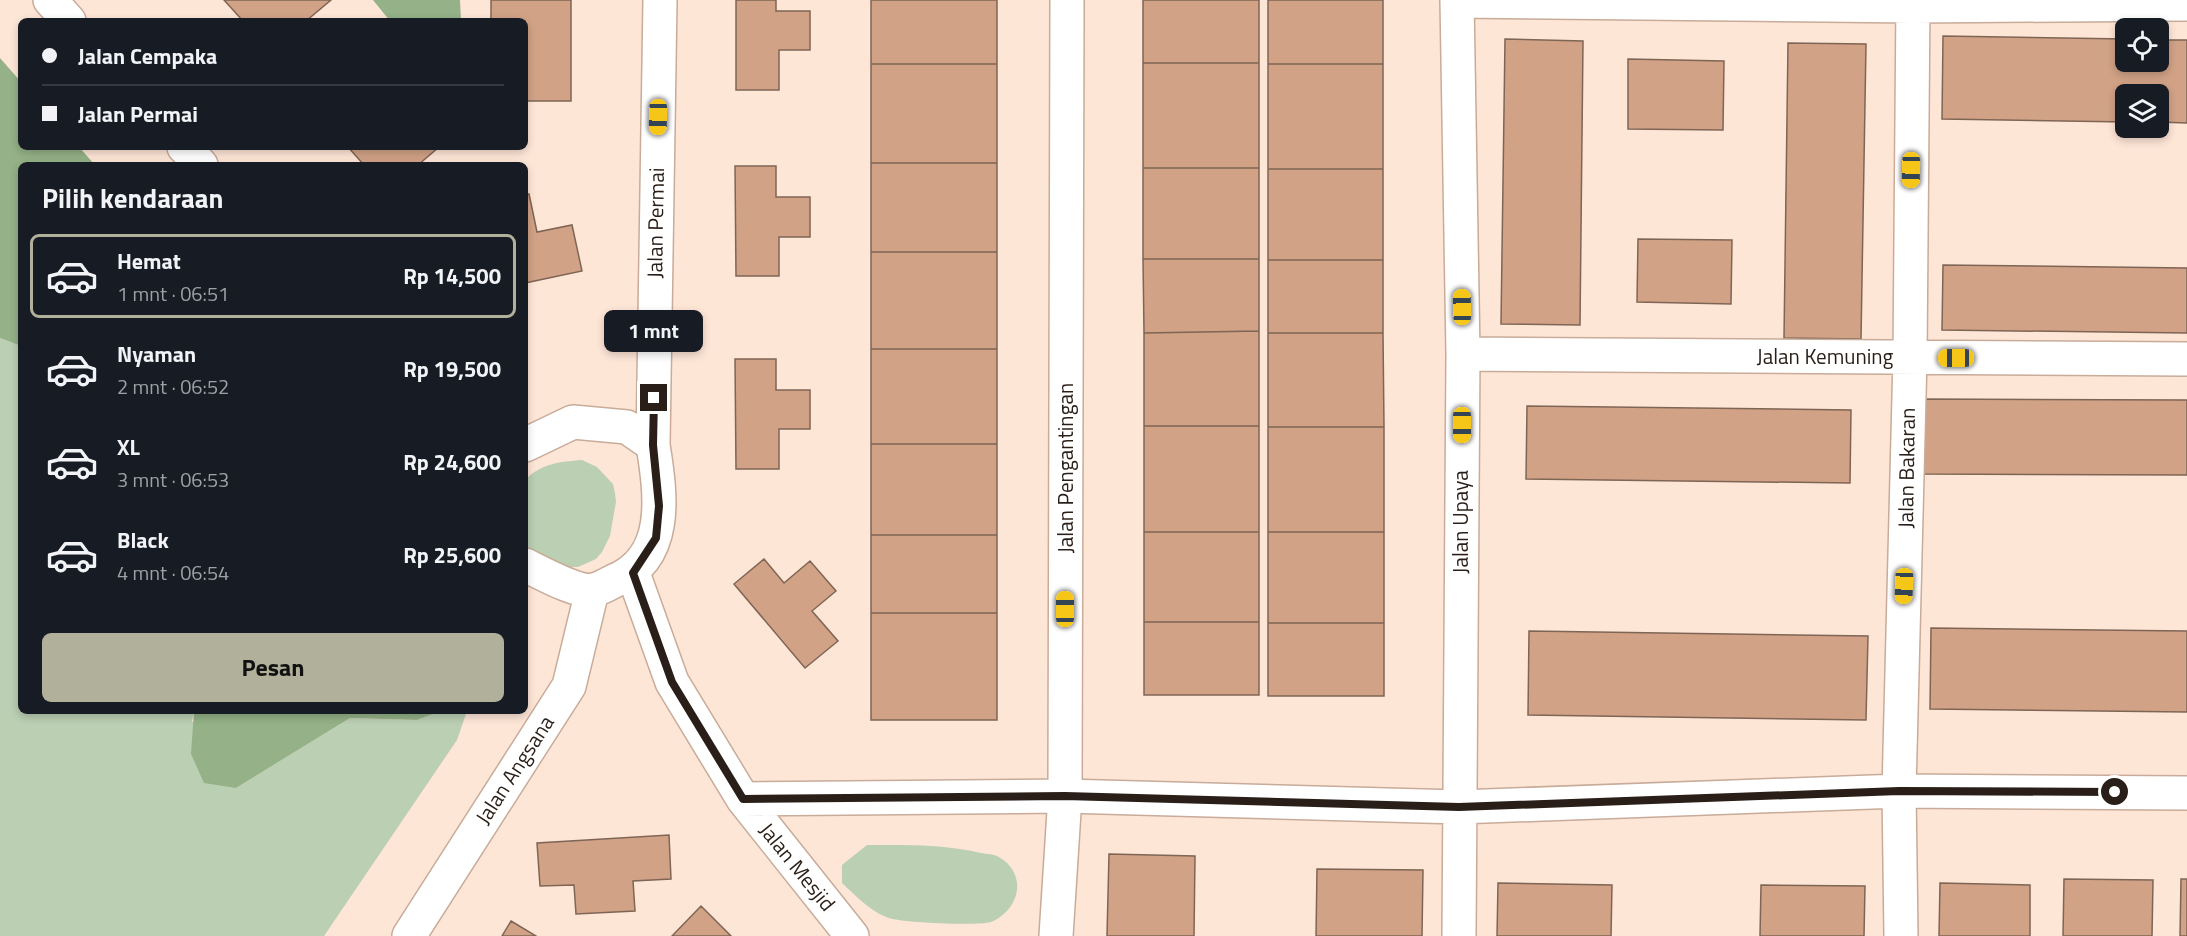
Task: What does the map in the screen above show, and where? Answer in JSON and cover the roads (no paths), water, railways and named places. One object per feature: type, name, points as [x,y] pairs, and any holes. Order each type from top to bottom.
[{"type":"street","points":[[50,0],[66,18]]},
{"type":"street","name":"Jalan Permai","points":[[633,573],[656,538],[659,506],[653,445],[660,0]]},
{"type":"street","name":"Jalan Pengantingan","points":[[1056,936],[1065,796],[1067,0]]},
{"type":"street","points":[[1457,0],[2187,4]]},
{"type":"street","name":"Jalan Upaya","points":[[1457,0],[1463,354],[1459,936]]},
{"type":"street","name":"Jalan Bakaran","points":[[1901,936],[1899,791],[1910,357],[1913,3]]},
{"type":"street","points":[[187,150],[198,162]]},
{"type":"street","name":"Jalan Kemuning","points":[[1463,354],[2187,359]]},
{"type":"street","points":[[528,444],[573,422],[627,427],[653,445]]},
{"type":"street","points":[[528,566],[561,582],[592,591],[633,573]]},
{"type":"street","name":"Jalan Mesjid","points":[[633,573],[672,682],[743,799],[852,936]]},
{"type":"street","name":"Jalan Angsana","points":[[409,936],[569,686],[592,591]]},
{"type":"street","points":[[743,799],[1065,796],[1459,807],[1899,791],[2187,793]]}]
